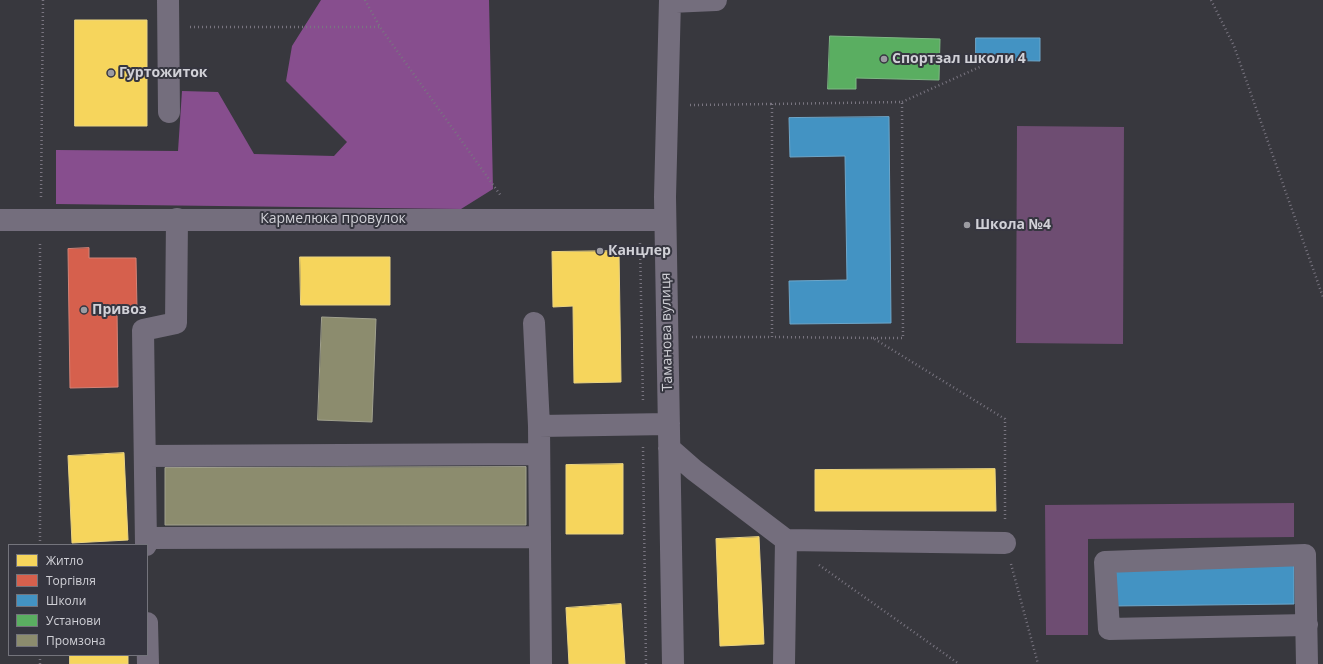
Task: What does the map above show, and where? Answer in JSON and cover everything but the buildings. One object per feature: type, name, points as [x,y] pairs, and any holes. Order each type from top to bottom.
[{"type":"street","points":[[168,0],[169,112]]},
{"type":"street","points":[[670,1],[716,0]]},
{"type":"street","name":"Таманова вулиця","points":[[670,1],[665,220],[672,664]]},
{"type":"street","points":[[177,219],[176,323],[143,330],[146,541],[540,537]]},
{"type":"street","name":"Кармелюка провулок","points":[[0,220],[665,220]]},
{"type":"street","points":[[534,323],[538,426],[541,664]]},
{"type":"street","points":[[538,426],[669,424]]},
{"type":"street","points":[[669,448],[694,470],[786,540],[1005,543]]},
{"type":"street","points":[[145,456],[538,454]]},
{"type":"street","points":[[784,664],[786,540]]},
{"type":"street","points":[[1307,625],[1109,629],[1106,562],[1305,555],[1307,625],[1307,664]]},
{"type":"path","points":[[40,544],[40,219],[44,0]]},
{"type":"path","points":[[365,0],[380,27],[500,196],[508,196]]},
{"type":"path","points":[[1211,0],[1234,46],[1323,297]]},
{"type":"path","points":[[168,27],[380,27]]},
{"type":"path","points":[[689,105],[902,102],[982,66]]},
{"type":"path","points":[[692,337],[903,338],[902,102]]},
{"type":"path","points":[[772,104],[772,337]]},
{"type":"path","points":[[873,338],[1005,420],[1005,543],[1038,664]]},
{"type":"path","points":[[818,563],[959,664]]},
{"type":"shaded area","points":[[321,0],[489,0],[493,189],[461,209],[56,204],[56,150],[178,151],[182,91],[218,92],[254,154],[334,156],[347,142],[286,81],[292,46]]},
{"type":"shaded area","points":[[1017,126],[1124,127],[1123,344],[1016,343]]},
{"type":"shaded area","points":[[1294,503],[1294,537],[1088,539],[1088,635],[1046,635],[1045,505]]},
{"type":"place","name":"Спортзал школи 4","points":[[884,59]]},
{"type":"place","name":"Гуртожиток","points":[[111,73]]},
{"type":"place","name":"Школа №4","points":[[967,225]]},
{"type":"place","name":"Канцлер","points":[[600,251]]},
{"type":"place","name":"Привоз","points":[[84,310]]}]
